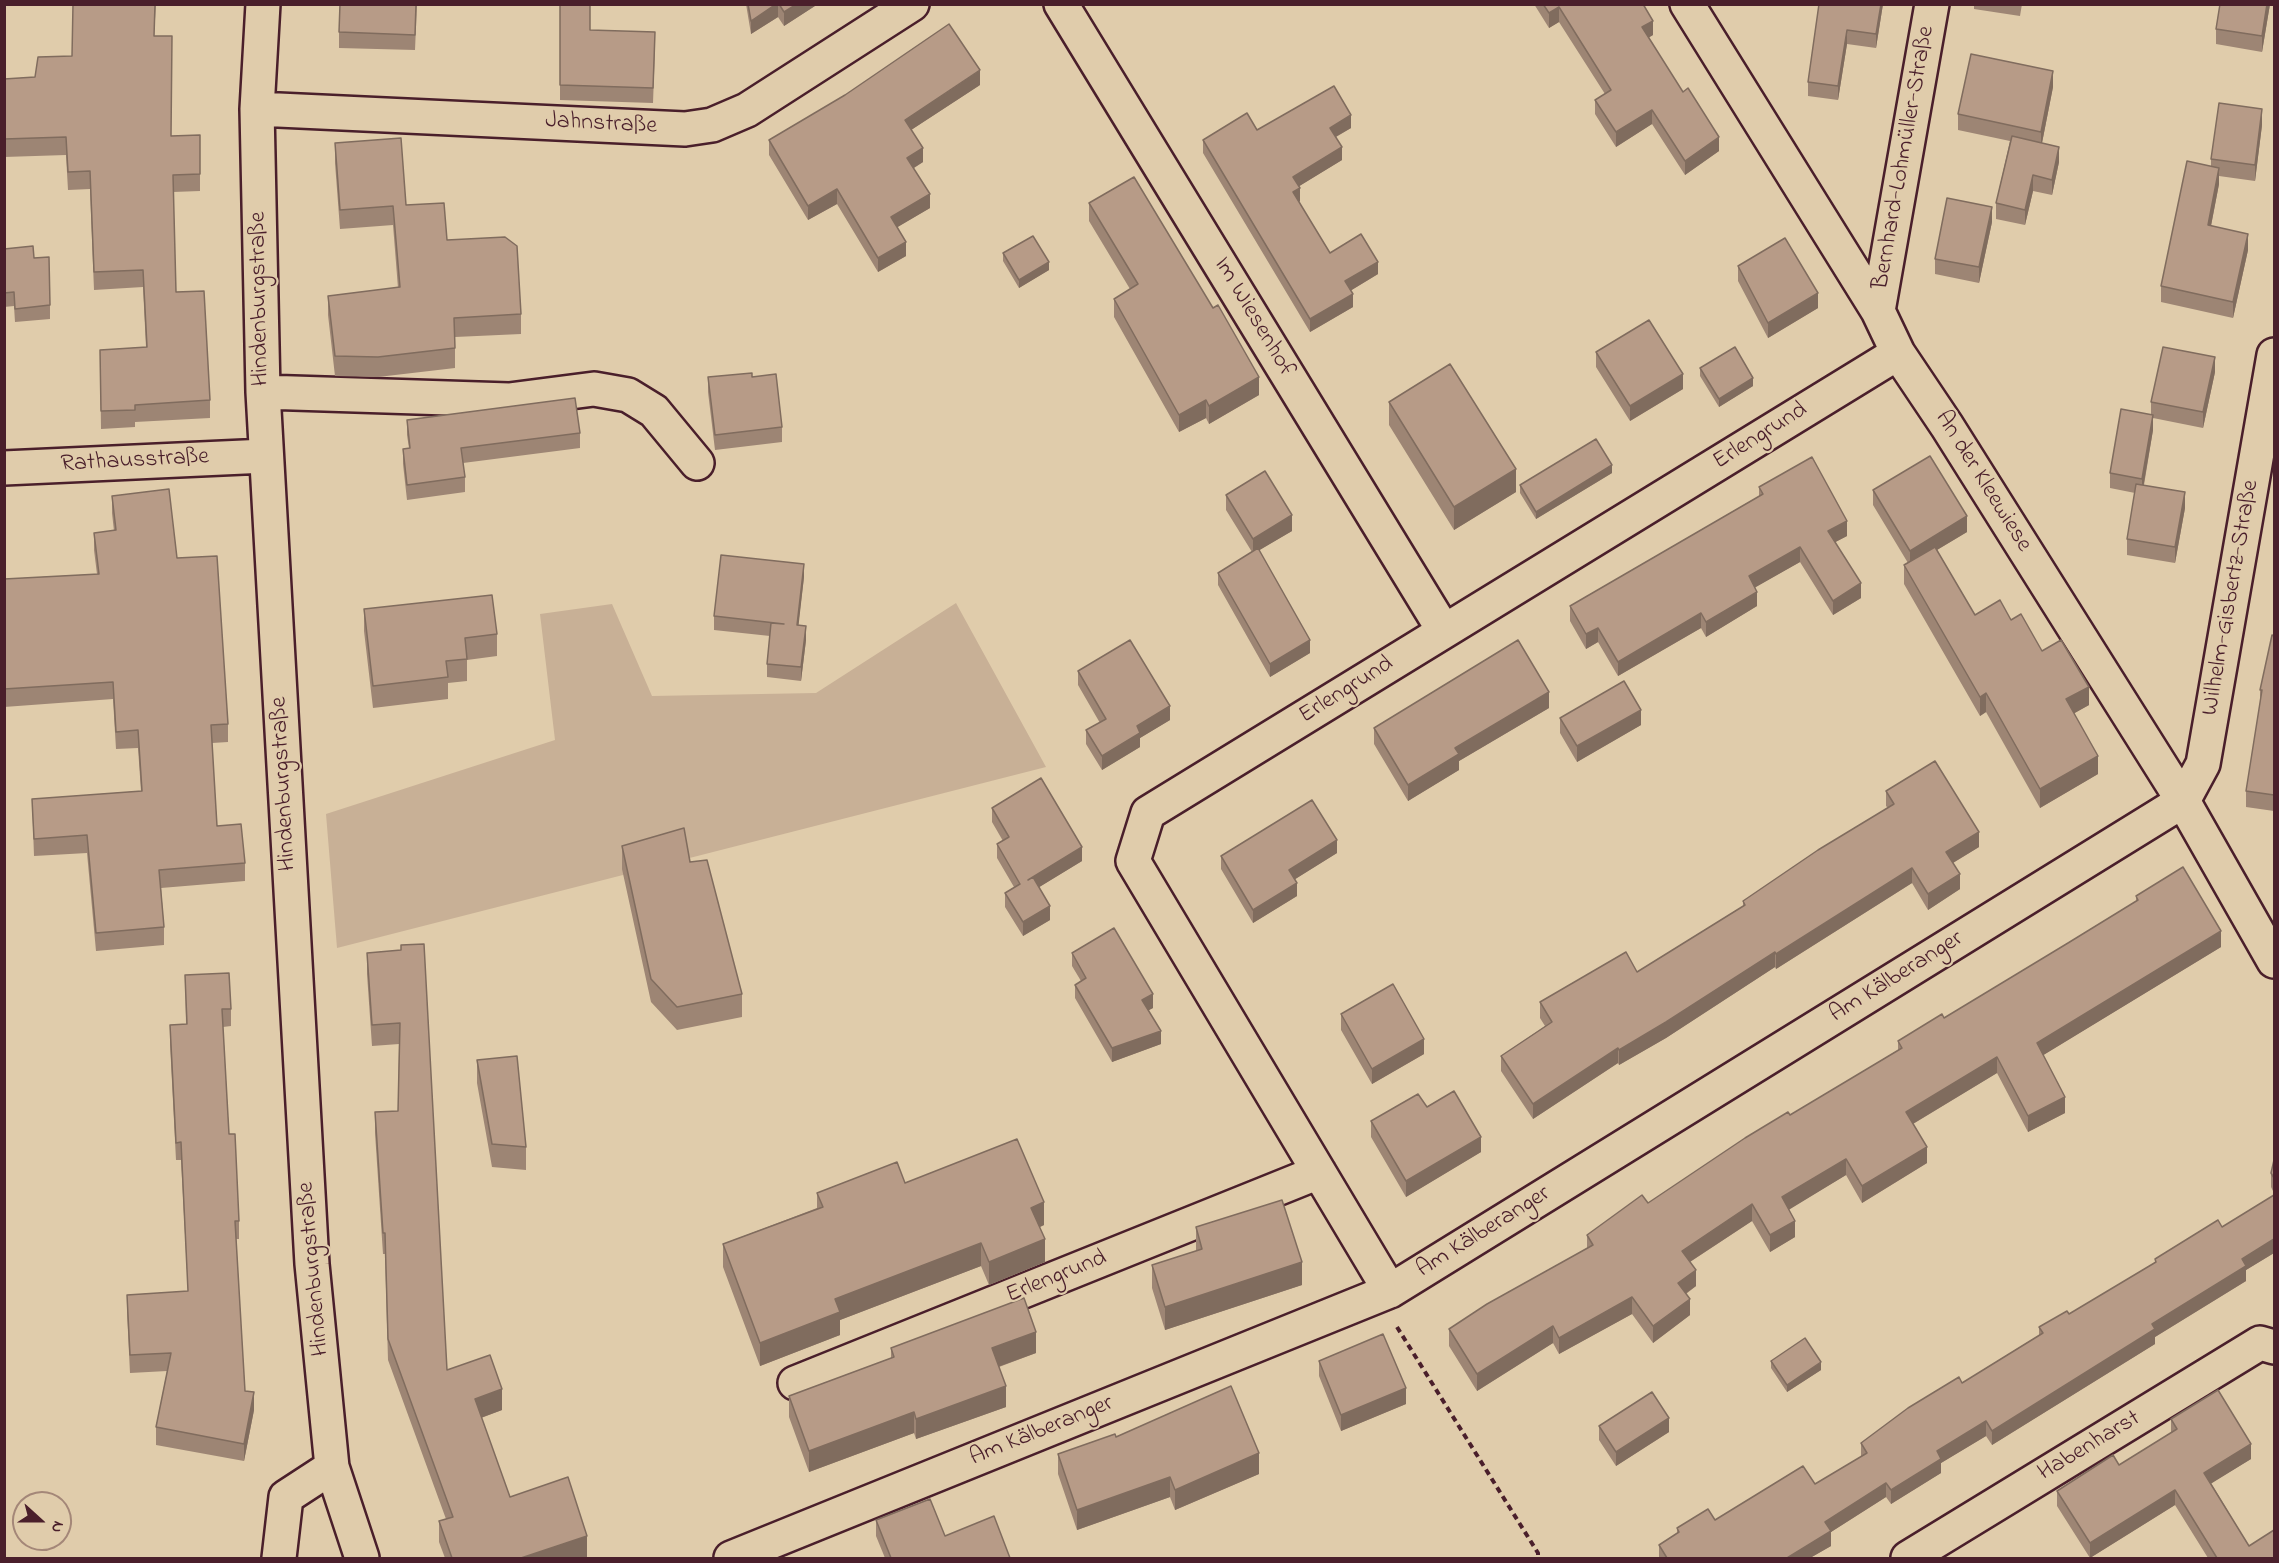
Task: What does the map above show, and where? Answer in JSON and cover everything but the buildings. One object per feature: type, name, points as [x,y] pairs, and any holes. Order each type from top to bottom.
[{"type":"street","name":"Hindenburgstraße","points":[[263,4],[257,109],[263,392],[312,1264],[332,1467],[362,1558]]},
{"type":"street","name":"Jahnstraße","points":[[257,109],[685,129],[712,125],[747,110],[912,4]]},
{"type":"street","name":"Im Wiesenhof","points":[[1061,4],[1444,631]]},
{"type":"street","name":"An der Kleewiese","points":[[1687,4],[1878,311],[1898,353],[1947,426],[2183,801],[2274,962]]},
{"type":"street","name":"Bernhard-Lohmüller-Straße","points":[[1878,311],[1932,4]]},
{"type":"street","name":"Erlengrund","points":[[1384,1293],[1319,1172],[1133,861],[1148,813],[1898,353]]},
{"type":"street","name":"Wilhelm-Gisbertz-Straße","points":[[2183,801],[2203,764],[2274,355]]},
{"type":"street","points":[[263,392],[509,400],[594,390],[628,395],[654,411],[697,463]]},
{"type":"street","name":"Rathausstraße","points":[[4,468],[266,456]]},
{"type":"street","name":"Am Kälberanger","points":[[731,1558],[1384,1293],[2183,801]]},
{"type":"street","name":"Erlengrund","points":[[795,1383],[1319,1172]]},
{"type":"street","name":"Habenharst","points":[[1908,1558],[2260,1343],[2274,1347]]},
{"type":"street","points":[[279,1558],[286,1497],[332,1467]]},
{"type":"path","points":[[1384,1293],[1538,1553],[1538,1558]]},
{"type":"shaded area","points":[[956,603],[1046,767],[337,948],[326,814],[555,740],[540,614],[612,604],[652,696],[816,693]]}]
